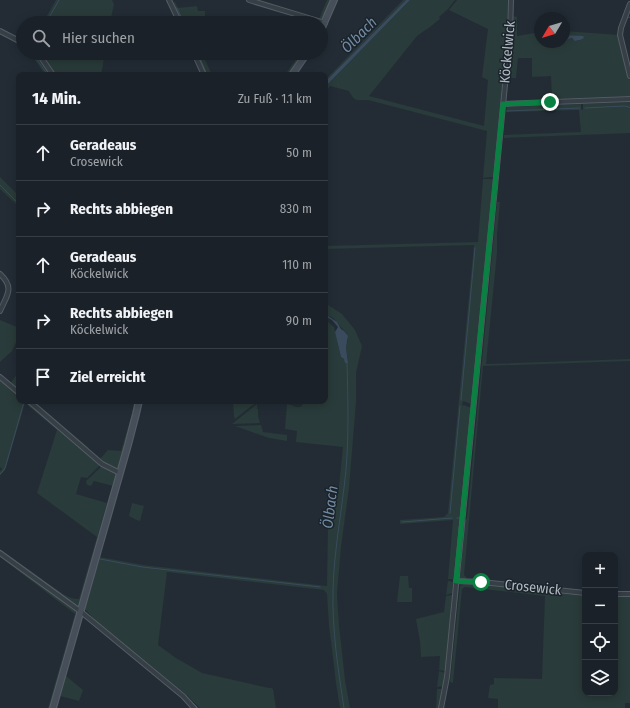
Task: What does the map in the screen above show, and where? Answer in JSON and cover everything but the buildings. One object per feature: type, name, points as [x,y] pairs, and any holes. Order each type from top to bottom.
[{"type":"main road","points":[[327,16],[334,0]]},
{"type":"main road","points":[[294,72],[302,60]]},
{"type":"main road","points":[[53,708],[134,425],[138,404]]},
{"type":"street","points":[[169,0],[177,16]]},
{"type":"street","points":[[249,0],[301,16]]},
{"type":"street","name":"Köckelwick","points":[[441,708],[447,677],[510,34],[511,0]]},
{"type":"street","points":[[630,4],[620,35],[630,76]]},
{"type":"street","points":[[0,30],[16,39]]},
{"type":"street","points":[[43,60],[51,72]]},
{"type":"street","points":[[197,60],[203,72]]},
{"type":"street","name":"Köckelwick","points":[[503,104],[630,99]]},
{"type":"street","points":[[0,274],[9,286],[0,311]]},
{"type":"street","points":[[0,377],[16,390]]},
{"type":"street","points":[[32,404],[102,464],[120,473]]},
{"type":"street","points":[[0,553],[80,611],[183,696],[194,708]]},
{"type":"street","name":"Crosewick","points":[[456,581],[481,582],[582,593]]},
{"type":"street","points":[[618,594],[630,594]]},
{"type":"shaded area","points":[[56,0],[112,0],[114,4],[111,16],[47,16]]},
{"type":"shaded area","points":[[327,0],[330,0],[324,16],[320,16]]},
{"type":"shaded area","points":[[403,0],[406,0],[328,79],[328,77]]},
{"type":"shaded area","points":[[410,0],[455,0],[439,17],[440,19],[417,36],[369,96],[484,126],[488,80],[482,77],[488,29],[449,10],[457,0],[508,0],[507,35],[493,177],[483,178],[487,131],[368,100],[356,100],[349,91],[330,86],[328,88],[328,84]]},
{"type":"shaded area","points":[[175,2],[178,8],[197,6],[198,11],[205,11],[205,16],[179,16],[173,3]]},
{"type":"shaded area","points":[[513,16],[517,17],[517,36],[534,33],[534,48],[570,48],[570,38],[572,38],[576,41],[580,40],[570,36],[570,31],[619,35],[630,80],[630,96],[552,99],[551,76],[532,77],[532,58],[518,58],[516,78],[509,78],[513,37]]},
{"type":"shaded area","points":[[35,60],[42,60],[50,72],[43,72]]},
{"type":"shaded area","points":[[45,60],[104,60],[102,72],[53,72]]},
{"type":"shaded area","points":[[198,60],[205,60],[211,72],[204,72]]},
{"type":"shaded area","points":[[295,60],[298,60],[290,72],[287,72]]},
{"type":"shaded area","points":[[630,102],[630,133],[504,138],[504,135],[581,132],[579,110],[506,112],[507,107],[581,104],[581,109],[583,110],[583,104]]},
{"type":"shaded area","points":[[0,177],[16,193],[16,204],[0,189]]},
{"type":"shaded area","points":[[483,179],[493,179],[471,404],[463,401],[462,406],[464,405],[471,408],[455,576],[454,579],[448,579],[453,520],[400,524],[400,520],[444,517],[448,513],[474,245],[328,249],[328,246],[478,242]]},
{"type":"shaded area","points":[[497,202],[500,202],[497,253],[486,364],[630,359],[630,361],[483,366],[464,575],[466,580],[458,579],[463,520],[467,519]]},
{"type":"shaded area","points":[[328,305],[342,314],[355,330],[362,346],[356,373],[356,402],[349,488],[341,547],[337,594],[345,680],[350,708],[340,708],[329,625],[327,594],[324,590],[167,572],[158,645],[176,658],[202,673],[273,689],[276,708],[200,708],[187,695],[96,621],[85,609],[100,557],[143,565],[327,586],[328,529],[339,486],[343,447],[296,442],[297,431],[285,429],[287,404],[298,407],[302,406],[302,404],[328,404],[328,322],[334,327],[341,357],[348,362],[346,348],[348,339],[346,333],[333,318],[328,316]]},
{"type":"shaded area","points":[[0,320],[16,327],[16,342],[12,351],[0,362]]},
{"type":"shaded area","points":[[16,375],[16,404],[25,404],[5,470],[0,476],[0,471],[2,469],[0,467],[0,378],[10,384]]},
{"type":"shaded area","points":[[26,404],[31,404],[101,464],[87,478],[81,477],[76,494],[107,503],[77,607],[0,552],[0,549],[63,594],[71,598],[79,599],[97,537],[37,493],[57,430]]},
{"type":"shaded area","points":[[33,404],[38,404],[89,448],[87,450]]},
{"type":"shaded area","points":[[134,404],[130,424],[118,468],[115,469],[99,460],[108,450],[121,451]]},
{"type":"shaded area","points":[[233,404],[254,404],[235,419]]},
{"type":"shaded area","points":[[257,404],[260,423],[232,424]]},
{"type":"shaded area","points":[[261,425],[263,432],[287,435],[287,441],[269,438],[235,426]]},
{"type":"shaded area","points":[[103,465],[116,474],[113,486],[94,481],[91,486],[87,485],[86,481]]},
{"type":"shaded area","points":[[132,503],[144,506],[140,521],[129,516]]},
{"type":"shaded area","points":[[0,554],[76,612],[49,708],[75,614],[0,557]]},
{"type":"shaded area","points":[[400,576],[408,576],[409,588],[412,588],[412,602],[397,602]]},
{"type":"shaded area","points":[[448,581],[454,582],[454,591],[446,595]]},
{"type":"shaded area","points":[[468,583],[582,596],[582,696],[618,696],[618,596],[630,597],[630,703],[625,703],[625,708],[498,708],[498,699],[488,698],[490,685],[494,684],[494,678],[542,679],[545,596],[465,587],[462,589],[453,683],[450,682],[460,586]]},
{"type":"shaded area","points":[[452,595],[446,669],[444,671],[439,670],[440,656],[421,657],[416,619],[444,612],[446,596]]},
{"type":"shaded area","points":[[439,671],[445,673],[443,686],[437,687]]},
{"type":"shaded area","points":[[66,676],[83,690],[79,701],[60,696]]},
{"type":"shaded area","points":[[437,689],[442,689],[439,708],[436,708]]},
{"type":"water","points":[[406,0],[410,0],[328,84],[328,79]]},
{"type":"water","points":[[570,35],[583,36],[584,38],[575,41],[572,38],[570,38]]},
{"type":"water","points":[[328,316],[337,322],[348,336],[346,348],[348,363],[345,363],[344,359],[341,357],[335,332],[338,327],[328,318]]},
{"type":"waterway","points":[[50,16],[59,0]]},
{"type":"waterway","points":[[177,8],[181,16]]},
{"type":"waterway","points":[[37,60],[46,72]]},
{"type":"waterway","points":[[201,60],[206,72]]},
{"type":"waterway","points":[[585,108],[624,106],[630,108]]},
{"type":"waterway","points":[[507,111],[580,108]]},
{"type":"waterway","points":[[0,185],[16,201]]},
{"type":"waterway","points":[[461,400],[475,248]]},
{"type":"waterway","name":"Ölbach","points":[[344,708],[334,635],[333,590],[347,457],[347,363]]},
{"type":"waterway","points":[[0,474],[6,465],[23,404]]},
{"type":"waterway","points":[[28,404],[84,451]]},
{"type":"waterway","points":[[450,513],[460,406]]},
{"type":"waterway","points":[[402,522],[452,518]]},
{"type":"waterway","points":[[459,578],[465,521]]},
{"type":"waterway","points":[[100,559],[142,567],[320,587]]},
{"type":"waterway","points":[[130,650],[185,695],[198,708]]},
{"type":"route","points":[[481,582],[456,581],[503,104],[550,102]]}]
